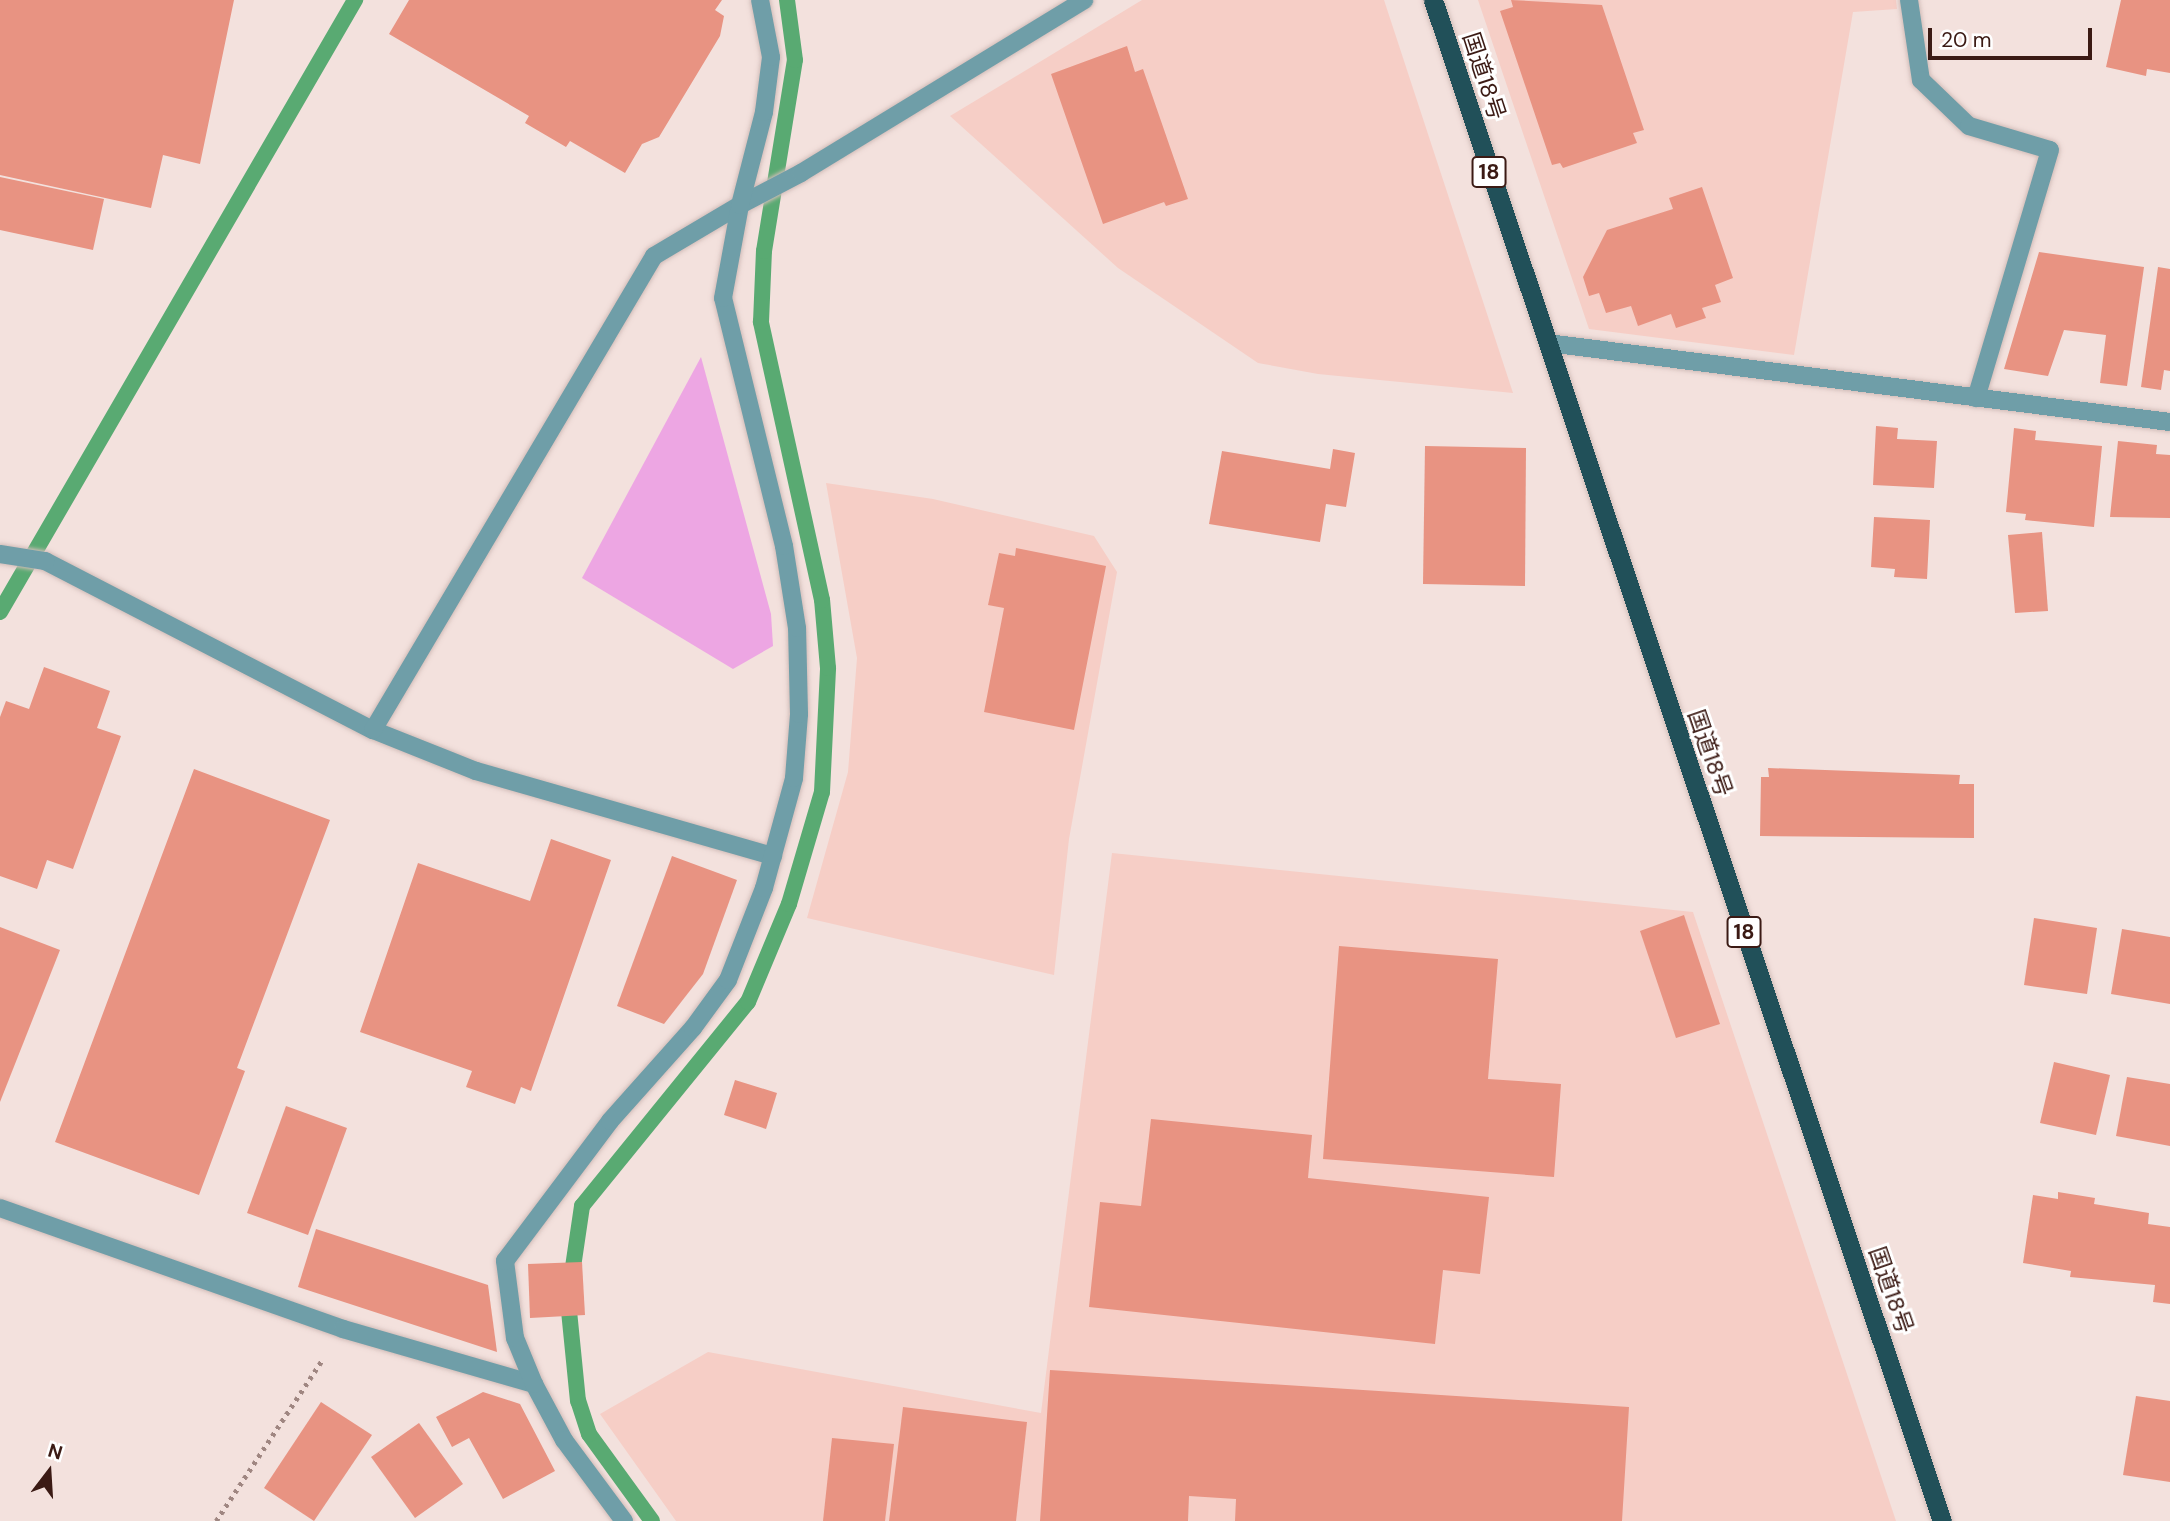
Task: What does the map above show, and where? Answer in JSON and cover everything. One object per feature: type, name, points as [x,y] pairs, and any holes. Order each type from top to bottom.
[{"type":"highway","name":"国道18号","points":[[1433,0],[1942,1521]]},
{"type":"street","points":[[624,1521],[564,1440],[534,1384],[514,1338],[505,1261],[610,1121],[693,1028],[728,980],[773,856],[794,778],[799,714],[797,628],[784,546],[723,298],[740,205],[764,112],[771,57],[760,0]]},
{"type":"street","points":[[373,730],[654,256],[740,205],[801,173],[1084,0]]},
{"type":"street","points":[[1909,0],[1921,80],[1969,126],[2050,150],[1976,398]]},
{"type":"street","points":[[1548,343],[2170,422]]},
{"type":"street","points":[[9,556],[46,561],[373,730],[476,771],[773,856]]},
{"type":"street","points":[[0,1208],[343,1329],[534,1384]]},
{"type":"path","points":[[216,1521],[343,1329]]},
{"type":"shaded area","points":[[1142,0],[1384,0],[1513,393],[1318,374],[1258,363],[1118,268],[950,116]]},
{"type":"shaded area","points":[[1478,0],[1896,0],[1897,9],[1853,12],[1794,355],[1589,329]]},
{"type":"shaded area","points":[[701,357],[771,614],[773,646],[733,669],[582,578]]},
{"type":"shaded area","points":[[826,483],[933,499],[1094,536],[1117,572],[1069,839],[1054,975],[807,918],[848,772],[857,658]]},
{"type":"shaded area","points":[[1112,853],[1693,912],[1896,1521],[676,1521],[600,1414],[708,1352],[1041,1413]]},
{"type":"building","points":[[0,0],[234,0],[200,164],[163,155],[151,208],[0,175]]},
{"type":"building","points":[[409,0],[722,0],[715,10],[724,16],[720,36],[659,137],[642,144],[625,173],[570,141],[566,147],[525,123],[529,116],[389,34]]},
{"type":"building","points":[[1511,0],[1602,5],[1644,130],[1633,133],[1637,143],[1563,168],[1560,163],[1552,165],[1500,11],[1513,7]]},
{"type":"building","points":[[2121,0],[2170,0],[2170,73],[2147,69],[2146,76],[2106,67]]},
{"type":"building","points":[[1127,46],[1135,72],[1143,69],[1188,199],[1166,206],[1164,202],[1103,224],[1051,74]]},
{"type":"building","points":[[0,177],[104,199],[93,250],[0,230]]},
{"type":"building","points":[[1702,187],[1733,278],[1715,285],[1721,302],[1702,308],[1706,318],[1676,328],[1671,314],[1638,326],[1631,306],[1606,313],[1599,293],[1589,296],[1583,277],[1607,230],[1673,209],[1669,198]]},
{"type":"building","points":[[2039,252],[2144,267],[2127,386],[2100,383],[2106,335],[2064,330],[2048,376],[2004,369]]},
{"type":"building","points":[[2158,267],[2170,269],[2170,371],[2164,370],[2161,390],[2141,387]]},
{"type":"building","points":[[1876,426],[1898,428],[1897,439],[1937,441],[1934,488],[1873,485]]},
{"type":"building","points":[[2014,428],[2036,431],[2035,440],[2102,446],[2094,527],[2025,520],[2026,514],[2006,512]]},
{"type":"building","points":[[2118,441],[2157,445],[2156,454],[2170,455],[2170,518],[2110,517]]},
{"type":"building","points":[[1425,446],[1526,448],[1525,586],[1423,584]]},
{"type":"building","points":[[1333,449],[1355,453],[1346,507],[1326,504],[1320,542],[1209,524],[1222,451],[1330,469]]},
{"type":"building","points":[[1874,517],[1930,520],[1927,579],[1894,577],[1895,569],[1871,567]]},
{"type":"building","points":[[2042,532],[2048,611],[2015,613],[2008,535]]},
{"type":"building","points":[[1016,548],[1106,566],[1074,730],[984,712],[1004,608],[988,605],[999,553],[1015,556]]},
{"type":"building","points":[[44,667],[110,691],[97,728],[121,736],[73,869],[47,860],[37,889],[0,876],[0,717],[6,701],[29,709]]},
{"type":"building","points":[[1768,768],[1960,775],[1959,784],[1974,784],[1974,838],[1760,836],[1761,777],[1769,777]]},
{"type":"building","points":[[194,769],[330,820],[237,1068],[245,1071],[199,1195],[55,1142]]},
{"type":"building","points":[[551,839],[611,860],[531,1091],[521,1087],[515,1104],[466,1087],[472,1071],[360,1032],[418,863],[530,901]]},
{"type":"building","points":[[672,856],[737,880],[703,974],[664,1024],[617,1006]]},
{"type":"building","points":[[1684,915],[1720,1024],[1676,1038],[1640,931]]},
{"type":"building","points":[[2034,918],[2097,928],[2087,994],[2024,985]]},
{"type":"building","points":[[0,927],[60,950],[0,1102]]},
{"type":"building","points":[[2122,929],[2170,937],[2170,1004],[2111,994]]},
{"type":"building","points":[[1339,946],[1498,959],[1488,1079],[1561,1084],[1554,1177],[1323,1159]]},
{"type":"building","points":[[2054,1062],[2110,1075],[2096,1135],[2040,1123]]},
{"type":"building","points":[[2127,1077],[2170,1084],[2170,1146],[2116,1136]]},
{"type":"building","points":[[735,1080],[777,1093],[766,1129],[724,1115]]},
{"type":"building","points":[[286,1106],[347,1128],[308,1235],[247,1213]]},
{"type":"building","points":[[1151,1119],[1312,1135],[1308,1178],[1489,1197],[1480,1274],[1443,1270],[1435,1344],[1089,1307],[1100,1202],[1141,1206]]},
{"type":"building","points":[[2058,1192],[2095,1198],[2094,1204],[2149,1213],[2148,1224],[2170,1227],[2170,1304],[2153,1302],[2155,1285],[2070,1277],[2071,1271],[2023,1263],[2033,1195],[2058,1199]]},
{"type":"building","points":[[316,1229],[488,1285],[497,1352],[298,1287]]},
{"type":"building","points":[[582,1262],[585,1315],[530,1318],[528,1264]]},
{"type":"building","points":[[1050,1370],[1629,1407],[1622,1521],[1235,1521],[1236,1499],[1189,1496],[1188,1521],[1040,1521]]},
{"type":"building","points":[[483,1392],[520,1404],[555,1471],[503,1499],[469,1438],[452,1447],[436,1417]]},
{"type":"building","points":[[2136,1396],[2170,1401],[2170,1482],[2123,1475]]},
{"type":"building","points":[[321,1402],[372,1435],[314,1521],[264,1488]]},
{"type":"building","points":[[903,1407],[1027,1422],[1016,1521],[889,1521]]},
{"type":"building","points":[[419,1423],[463,1484],[415,1518],[371,1457]]},
{"type":"building","points":[[832,1438],[894,1444],[885,1521],[823,1521]]},
{"type":"waterway","points":[[0,612],[355,0]]},
{"type":"waterway","points":[[652,1521],[589,1434],[578,1401],[568,1301],[582,1206],[748,1002],[789,904],[822,792],[828,668],[822,600],[761,322],[764,251],[795,60],[787,0]]}]
